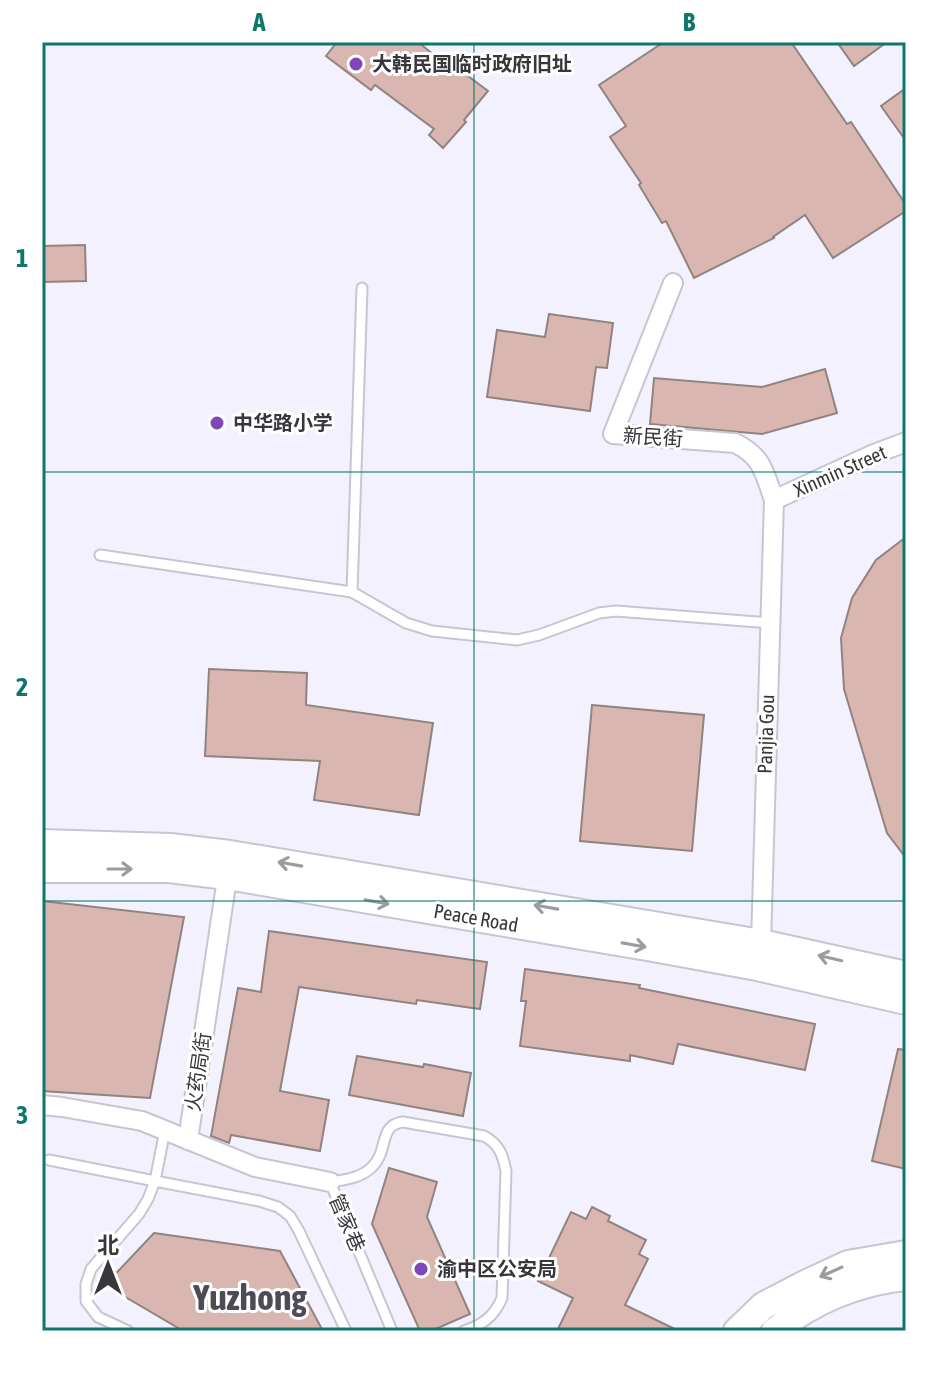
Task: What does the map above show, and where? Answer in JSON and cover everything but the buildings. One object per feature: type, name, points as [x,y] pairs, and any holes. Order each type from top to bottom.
[{"type":"main road","name":"Peace Road","points":[[42,843],[170,847],[229,865],[759,955],[906,975]]},
{"type":"main road","name":"Peace Road","points":[[42,869],[169,869],[229,865]]},
{"type":"main road","name":"Peace Road","points":[[759,955],[906,1001]]},
{"type":"main road","points":[[737,1331],[763,1306],[848,1264],[906,1254]]},
{"type":"main road","points":[[775,1331],[815,1303],[853,1288],[889,1278],[906,1277]]},
{"type":"street","name":"新民街","points":[[673,283],[613,434],[735,443],[750,451],[762,467],[774,500]]},
{"type":"street","name":"Xinmin Street","points":[[774,500],[906,442]]},
{"type":"street","name":"Panjia Gou","points":[[759,955],[774,500]]},
{"type":"street","name":"火药局街","points":[[42,1105],[142,1121],[188,1140],[229,865]]},
{"type":"street","name":"管家巷","points":[[188,1140],[255,1167],[330,1182]]},
{"type":"lane","points":[[352,592],[362,288]]},
{"type":"lane","points":[[100,555],[352,592],[406,623],[432,631],[517,640],[599,613],[616,611],[770,623]]},
{"type":"lane","points":[[330,1182],[351,1179],[371,1169],[380,1158],[389,1127],[396,1123],[484,1136],[493,1141],[504,1157],[506,1171],[502,1298],[487,1320],[464,1331]]},
{"type":"lane","points":[[128,1331],[98,1317],[86,1301],[86,1284],[91,1269],[139,1214],[148,1199],[155,1181],[165,1130]]},
{"type":"lane","points":[[49,1160],[278,1207],[290,1216],[299,1231],[346,1331]]},
{"type":"lane","name":"管家巷","points":[[330,1182],[392,1331]]},
{"type":"place","name":"大韩民国临时政府旧址","points":[[356,64]]},
{"type":"place","name":"中华路小学","points":[[217,423]]},
{"type":"place","name":"渝中区公安局","points":[[421,1269]]},
{"type":"district","name":"Yuzhong","points":[[250,1297]]}]
